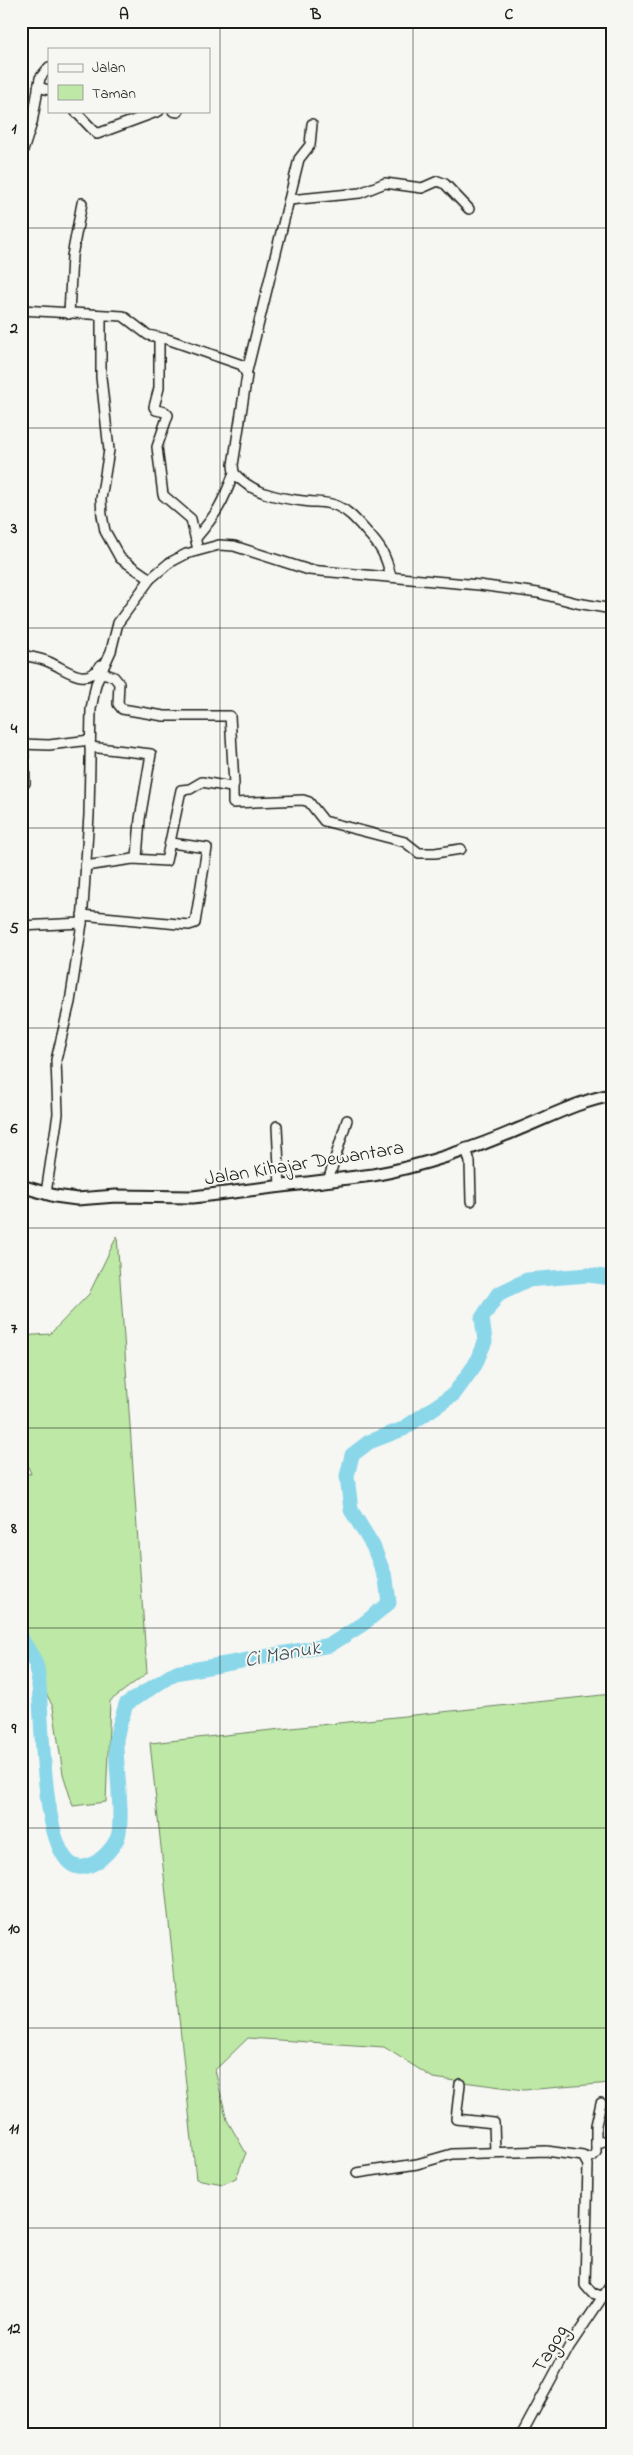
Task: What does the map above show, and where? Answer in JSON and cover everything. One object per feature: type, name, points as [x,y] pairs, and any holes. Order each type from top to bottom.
[{"type":"main road","name":"Jalan Kihajar Dewantara","points":[[21,1186],[55,1196],[77,1199],[116,1196],[192,1198],[399,1170],[517,1130],[593,1099],[612,1095]]},
{"type":"street","points":[[21,157],[32,123],[41,75],[48,68]]},
{"type":"street","points":[[38,87],[48,90]]},
{"type":"street","points":[[76,112],[97,134],[156,112]]},
{"type":"street","points":[[196,538],[216,515],[223,503],[234,473],[233,464],[247,371],[299,159],[310,145],[312,124]]},
{"type":"street","points":[[289,200],[360,193],[385,183],[422,188],[438,181],[445,184],[469,208]]},
{"type":"street","points":[[69,314],[72,256],[82,203]]},
{"type":"street","points":[[21,310],[123,316],[146,334],[236,362],[247,371]]},
{"type":"street","points":[[101,316],[101,377],[109,450],[101,499],[102,515],[105,531],[120,558],[150,579]]},
{"type":"street","points":[[159,338],[159,388],[154,408],[156,411],[167,412],[168,415],[157,447],[163,495],[190,517],[198,550]]},
{"type":"street","points":[[234,473],[248,485],[264,493],[302,501],[332,504],[345,510],[381,547],[388,561],[391,577]]},
{"type":"street","points":[[46,1192],[58,1114],[56,1060],[70,1002],[82,919],[91,709],[96,684],[111,651],[120,619],[150,579],[169,563],[198,550],[219,546],[234,546],[308,570],[538,592],[576,603],[612,609]]},
{"type":"street","points":[[21,655],[49,662],[82,678],[95,673],[111,651]]},
{"type":"street","points":[[101,672],[114,677],[120,683],[118,704],[122,709],[164,716],[230,716],[233,739],[233,803],[303,800],[310,802],[324,821],[405,842],[419,853],[435,853],[461,849]]},
{"type":"street","points":[[25,783],[22,744],[90,744],[151,754],[140,816],[137,858]]},
{"type":"street","points":[[85,866],[137,858],[166,861],[181,790],[190,789],[202,782],[234,786]]},
{"type":"street","points":[[21,926],[82,919],[190,925],[195,923],[206,848],[171,842]]},
{"type":"street","points":[[328,1180],[347,1120]]},
{"type":"street","points":[[277,1126],[280,1187]]},
{"type":"street","points":[[466,1148],[470,1162],[470,1201]]},
{"type":"street","points":[[460,2084],[456,2119],[494,2123],[495,2152]]},
{"type":"street","points":[[358,2173],[417,2164],[445,2155],[546,2151],[574,2154],[586,2158],[595,2154],[596,2125],[601,2103]]},
{"type":"street","points":[[596,2144],[612,2138]]},
{"type":"street","points":[[586,2158],[588,2165],[585,2286],[592,2293],[602,2296]]},
{"type":"street","name":"Tagog","points":[[522,2434],[569,2347],[612,2283]]},
{"type":"green space","points":[[117,1236],[147,1673],[110,1701],[106,1802],[73,1806],[63,1774],[53,1707],[21,1643],[21,1473],[31,1474],[21,1448],[21,1336],[50,1334],[89,1294]]},
{"type":"green space","points":[[612,1694],[612,2083],[524,2090],[433,2078],[384,2047],[248,2038],[215,2070],[227,2120],[246,2153],[236,2178],[223,2184],[196,2179],[150,1743]]},
{"type":"waterway","name":"Ci Manuk","points":[[21,1638],[37,1668],[46,1782],[50,1815],[58,1844],[69,1862],[84,1867],[89,1866],[107,1853],[117,1839],[119,1831],[120,1807],[116,1741],[126,1704],[175,1673],[330,1645],[363,1624],[389,1603],[386,1579],[373,1546],[351,1510],[347,1476],[352,1455],[369,1442],[403,1429],[454,1394],[475,1365],[485,1341],[482,1318],[498,1294],[527,1280],[588,1275],[612,1278]]}]
